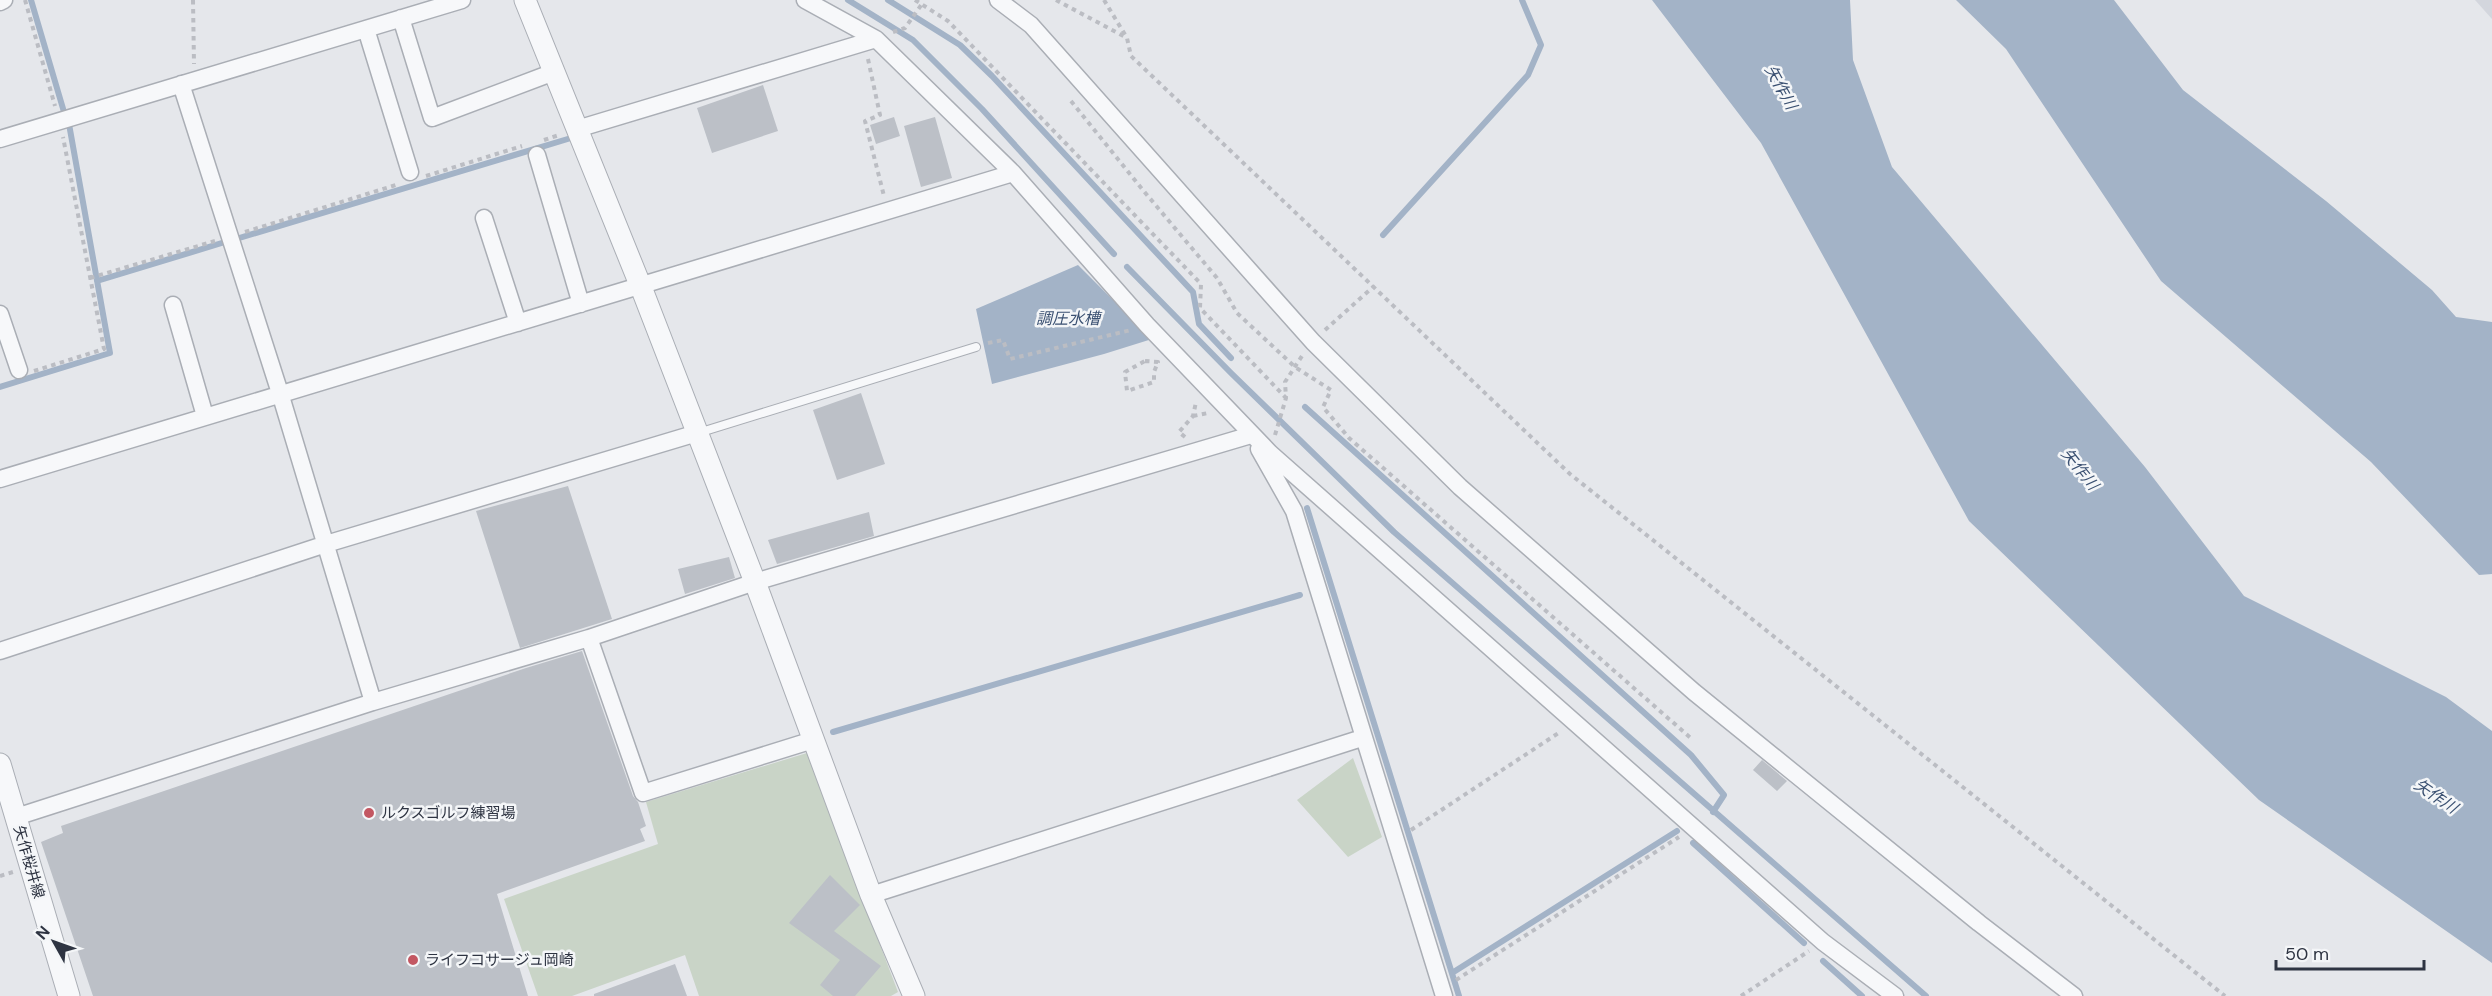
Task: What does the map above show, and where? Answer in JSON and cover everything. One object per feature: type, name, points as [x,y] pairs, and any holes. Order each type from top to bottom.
[{"type":"street","points":[[0,2],[4,0]]},
{"type":"street","points":[[0,139],[462,0]]},
{"type":"street","points":[[525,0],[641,287],[755,582],[871,895],[914,996]]},
{"type":"street","points":[[805,0],[877,38],[1013,173],[1147,325],[1270,453],[1823,942],[1895,996]]},
{"type":"street","points":[[998,0],[1031,25],[1313,342],[1460,487],[1694,692],[1978,923],[2074,996]]},
{"type":"street","points":[[401,18],[432,118],[554,72]]},
{"type":"street","points":[[366,29],[410,172]]},
{"type":"street","points":[[577,129],[877,38]]},
{"type":"street","points":[[187,82],[230,237],[280,393],[373,702]]},
{"type":"street","points":[[537,155],[581,304]]},
{"type":"street","points":[[0,479],[1013,173]]},
{"type":"street","points":[[484,218],[518,323]]},
{"type":"street","points":[[173,305],[205,416]]},
{"type":"street","points":[[0,314],[25,371]]},
{"type":"street","points":[[0,651],[326,544],[697,433]]},
{"type":"street","points":[[16,817],[373,702],[589,638],[755,582],[1251,435]]},
{"type":"street","points":[[1251,435],[1294,511],[1362,738],[1443,992]]},
{"type":"street","points":[[589,638],[643,793],[813,740]]},
{"type":"street","points":[[871,895],[1362,738]]},
{"type":"street","name":"矢作桜井線","points":[[0,764],[69,996]]},
{"type":"lane","points":[[697,433],[976,346]]},
{"type":"path","points":[[25,0],[60,121],[104,349],[25,371]]},
{"type":"path","points":[[187,82],[193,0]]},
{"type":"path","points":[[915,0],[948,21],[1200,284],[1200,308],[1286,398]]},
{"type":"path","points":[[1056,0],[1126,39]]},
{"type":"path","points":[[1104,0],[1126,39],[1131,56],[1570,474],[2225,996]]},
{"type":"path","points":[[888,211],[865,121],[880,115],[877,38],[905,28],[922,4]]},
{"type":"path","points":[[1065,92],[1217,278],[1237,313],[1294,367],[1331,390],[1323,407],[1349,438],[1693,740]]},
{"type":"path","points":[[90,278],[230,237]]},
{"type":"path","points":[[1270,453],[1286,398],[1285,382],[1294,367],[1313,342],[1374,286]]},
{"type":"path","points":[[976,346],[1003,340],[1010,359],[1108,337]]},
{"type":"path","points":[[1145,360],[1158,362],[1154,372],[1154,382],[1127,391],[1125,372],[1145,360]]},
{"type":"path","points":[[1186,438],[1179,432],[1193,416],[1207,412],[1213,421]]},
{"type":"path","points":[[1395,840],[1574,722]]},
{"type":"path","points":[[1443,992],[1693,828]]},
{"type":"path","points":[[1741,996],[1823,942]]},
{"type":"shaded area","points":[[2475,0],[2492,0],[2492,19]]},
{"type":"shaded area","points":[[807,753],[898,992],[891,996],[699,996],[685,955],[572,996],[538,996],[504,899],[658,844],[646,802]]},
{"type":"shaded area","points":[[1353,758],[1382,837],[1348,857],[1297,800]]},
{"type":"water","name":"矢作川","points":[[1652,0],[1850,0],[1853,60],[1892,167],[2145,467],[2244,596],[2446,697],[2492,731],[2492,963],[2259,800],[1969,521],[1761,143]]},
{"type":"water","points":[[1956,0],[2114,0],[2183,90],[2326,201],[2432,290],[2456,317],[2492,322],[2492,574],[2479,575],[2371,462],[2161,281],[2006,49]]},
{"type":"water","name":"調圧水槽","points":[[1078,265],[1152,339],[992,384],[976,309]]},
{"type":"building","points":[[763,85],[778,131],[712,153],[697,108]]},
{"type":"building","points":[[894,117],[900,136],[876,144],[870,125]]},
{"type":"building","points":[[935,117],[952,178],[921,187],[904,126]]},
{"type":"building","points":[[861,393],[885,464],[837,480],[813,410]]},
{"type":"building","points":[[568,486],[612,619],[520,648],[476,511]]},
{"type":"building","points":[[869,512],[874,536],[777,564],[768,540]]},
{"type":"building","points":[[729,557],[735,578],[685,594],[678,569]]},
{"type":"building","name":"ルクスゴルフ練習場","points":[[582,651],[633,796],[638,802],[646,826],[640,829],[645,841],[497,894],[528,996],[93,996],[41,842],[63,833],[61,826]]},
{"type":"building","points":[[1762,760],[1787,781],[1777,791],[1753,770]]},
{"type":"building","points":[[830,875],[860,905],[834,931],[881,966],[855,996],[833,996],[820,985],[840,960],[789,923]]},
{"type":"building","name":"ライフコサージュ岡崎","points":[[675,964],[687,996],[594,996],[594,994]]},
{"type":"waterway","points":[[31,0],[64,112]]},
{"type":"waterway","points":[[848,0],[913,40],[982,109],[1114,254]]},
{"type":"waterway","points":[[888,0],[960,45],[992,76],[1193,292],[1199,324],[1231,358]]},
{"type":"waterway","points":[[1383,235],[1528,75],[1541,45],[1522,0]]},
{"type":"waterway","points":[[0,387],[110,353],[69,124]]},
{"type":"waterway","points":[[236,239],[571,138]]},
{"type":"waterway","points":[[97,281],[225,242]]},
{"type":"waterway","points":[[1127,267],[1231,373],[1394,532],[1926,996]]},
{"type":"waterway","points":[[1305,407],[1691,755],[1724,795],[1713,812]]},
{"type":"waterway","points":[[1307,508],[1459,996]]},
{"type":"waterway","points":[[833,732],[1300,595]]},
{"type":"waterway","points":[[1452,973],[1677,831]]},
{"type":"waterway","points":[[1693,843],[1804,943]]},
{"type":"waterway","points":[[1823,961],[1862,996]]},
{"type":"place","name":"ルクスゴルフ練習場","points":[[369,813]]},
{"type":"place","name":"ライフコサージュ岡崎","points":[[413,960]]}]
